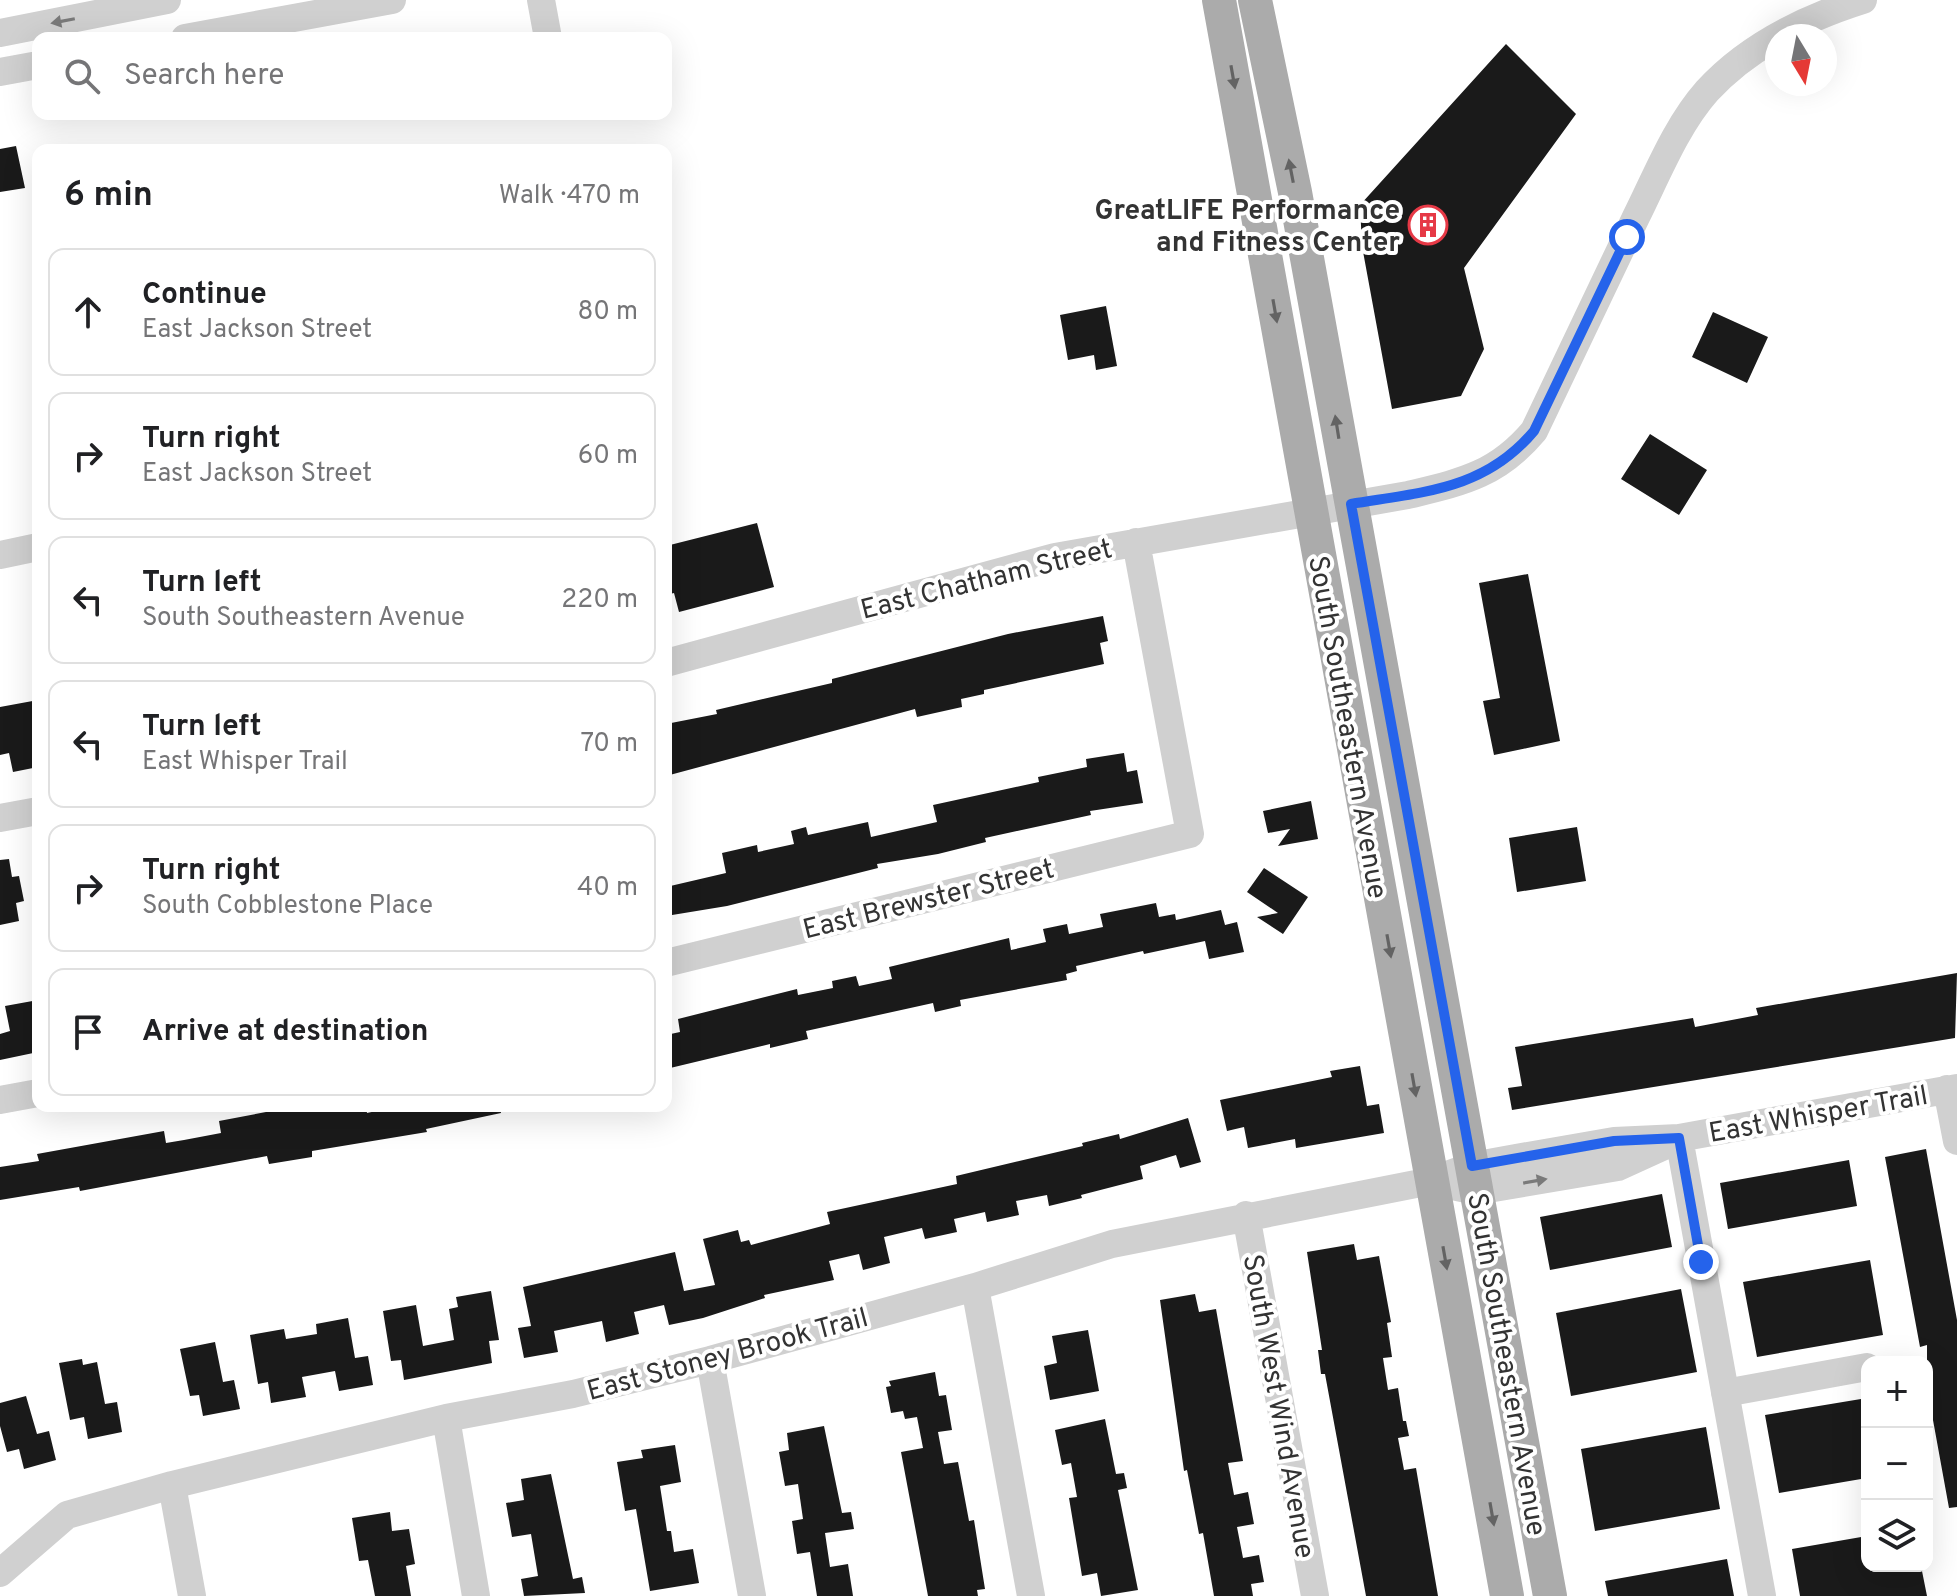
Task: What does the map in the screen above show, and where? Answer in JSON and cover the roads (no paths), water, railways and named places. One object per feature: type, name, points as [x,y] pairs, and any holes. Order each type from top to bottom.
[{"type":"main road","name":"South Southeastern Avenue","points":[[1219,0],[1507,1596]]},
{"type":"main road","name":"South Southeastern Avenue","points":[[1255,0],[1279,106],[1550,1596]]},
{"type":"street","points":[[0,33],[167,0]]},
{"type":"street","points":[[217,32],[258,11],[299,0]]},
{"type":"street","points":[[217,32],[392,0]]},
{"type":"street","points":[[541,0],[547,32]]},
{"type":"street","name":"East Chatham Street","points":[[672,661],[1015,566],[1463,482],[1514,455],[1534,431],[1658,173],[1686,120],[1707,91],[1775,37],[1823,12],[1863,0]]},
{"type":"street","points":[[0,72],[32,66]]},
{"type":"street","name":"East Brewster Street","points":[[672,962],[1190,834],[1136,542]]},
{"type":"street","points":[[0,555],[32,548]]},
{"type":"street","points":[[0,818],[32,812]]},
{"type":"street","points":[[1952,1088],[1957,1141]]},
{"type":"street","name":"East Whisper Trail","points":[[1431,1181],[1618,1167],[1679,1138],[1952,1088]]},
{"type":"street","points":[[0,1100],[32,1094]]},
{"type":"street","points":[[1679,1138],[1762,1596]]},
{"type":"street","name":"East Stoney Brook Trail","points":[[0,1573],[67,1515],[172,1485],[446,1418],[573,1394],[710,1360],[975,1287],[1112,1244],[1246,1215],[1431,1181]]},
{"type":"street","name":"South West Wind Avenue","points":[[1246,1215],[1315,1596]]},
{"type":"street","points":[[975,1287],[1031,1596]]},
{"type":"street","points":[[710,1360],[752,1596]]},
{"type":"street","points":[[1725,1393],[1861,1368]]},
{"type":"street","points":[[446,1418],[476,1596]]},
{"type":"street","points":[[172,1485],[192,1596]]},
{"type":"place","name":"GreatLIFE Performance and Fitness Center","points":[[1428,225]]}]
